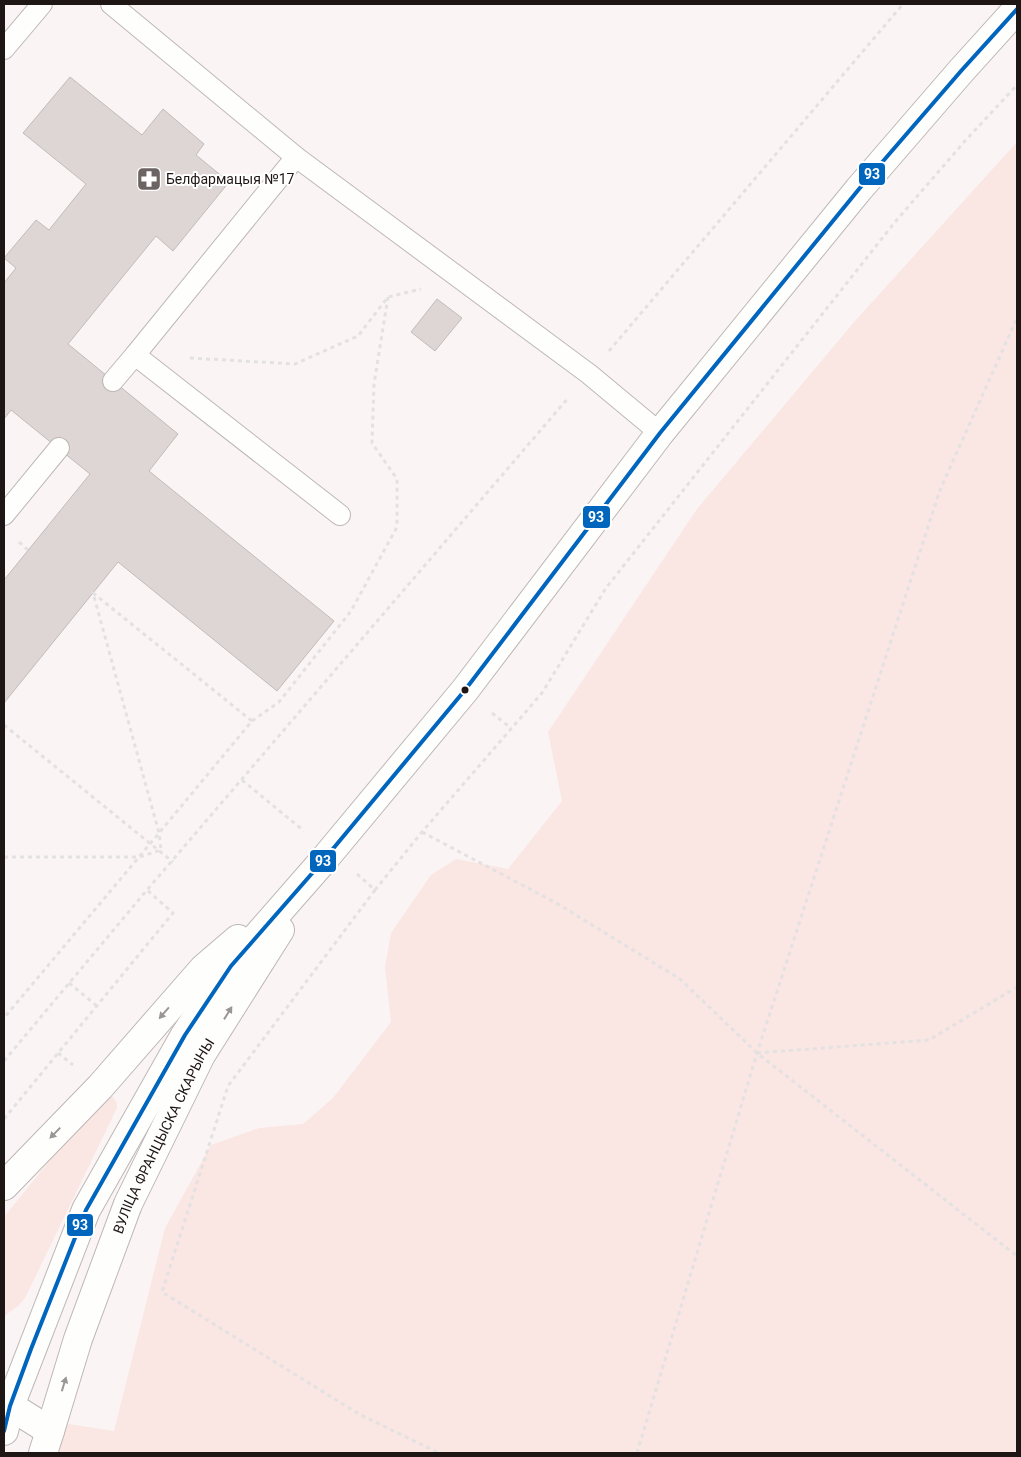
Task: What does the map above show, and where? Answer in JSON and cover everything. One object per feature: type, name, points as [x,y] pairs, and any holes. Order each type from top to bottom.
[{"type":"main road","name":"ВУЛІЦА ФРАНЦЫСКА СКАРЫНЫ","points":[[6,1413],[91,1202],[185,1036],[230,966],[322,862],[465,690],[660,433],[859,189],[1017,9]]},
{"type":"main road","name":"ВУЛІЦА ФРАНЦЫСКА СКАРЫНЫ","points":[[46,1442],[78,1340],[128,1204],[201,1055],[322,862]]},
{"type":"main road","points":[[4,1186],[100,1087],[203,968],[302,884]]},
{"type":"main road","points":[[6,1413],[46,1442]]},
{"type":"lane","points":[[4,49],[42,4]]},
{"type":"lane","points":[[111,4],[296,157],[590,374],[660,433]]},
{"type":"lane","points":[[113,381],[296,157]]},
{"type":"lane","points":[[135,355],[340,515]]},
{"type":"lane","points":[[4,516],[59,448]]},
{"type":"path","points":[[4,1061],[147,890],[590,374],[903,4]]},
{"type":"path","points":[[1017,85],[965,141],[896,222],[606,588],[542,693],[422,832],[558,904],[680,979],[756,1053],[1017,1256]]},
{"type":"path","points":[[135,355],[295,364],[358,336],[388,297],[429,286]]},
{"type":"path","points":[[637,1453],[756,1053],[940,490],[1017,318]]},
{"type":"path","points":[[4,1018],[150,844],[159,833],[252,721],[93,593],[159,833],[161,850]]},
{"type":"path","points":[[4,725],[150,844],[161,850],[173,862]]},
{"type":"path","points":[[4,856],[139,856],[161,850]]},
{"type":"path","points":[[4,1119],[173,913],[147,890]]},
{"type":"path","points":[[375,890],[228,1086],[162,1292],[359,1414],[439,1453]]},
{"type":"path","points":[[69,983],[96,1006]]},
{"type":"path","points":[[756,1053],[929,1040],[1017,987]]},
{"type":"shaded area","points":[[1017,142],[1017,1453],[57,1453],[62,1423],[114,1431],[165,1228],[211,1145],[259,1128],[303,1124],[333,1098],[391,1022],[385,967],[391,933],[431,875],[456,859],[508,869],[562,801],[548,732],[697,509],[855,321]]},
{"type":"shaded area","points":[[108,1095],[112,1096],[117,1103],[117,1108],[25,1298],[18,1306],[4,1316],[4,1217],[99,1100]]},
{"type":"building","points":[[70,77],[142,135],[163,109],[204,144],[196,155],[229,182],[173,251],[156,236],[68,344],[178,434],[149,471],[334,621],[277,691],[118,562],[4,703],[4,580],[90,474],[11,410],[4,419],[4,283],[16,268],[4,258],[36,220],[49,230],[86,184],[23,133]]},
{"type":"building","points":[[437,299],[462,318],[435,351],[411,332]]},
{"type":"transit line","name":"93","points":[[4,1431],[10,1406],[31,1349],[86,1210],[185,1035],[231,966],[322,862],[465,690],[660,433],[859,189],[1017,9]]},
{"type":"place","name":"Белфармацыя №17","points":[[149,179]]}]
